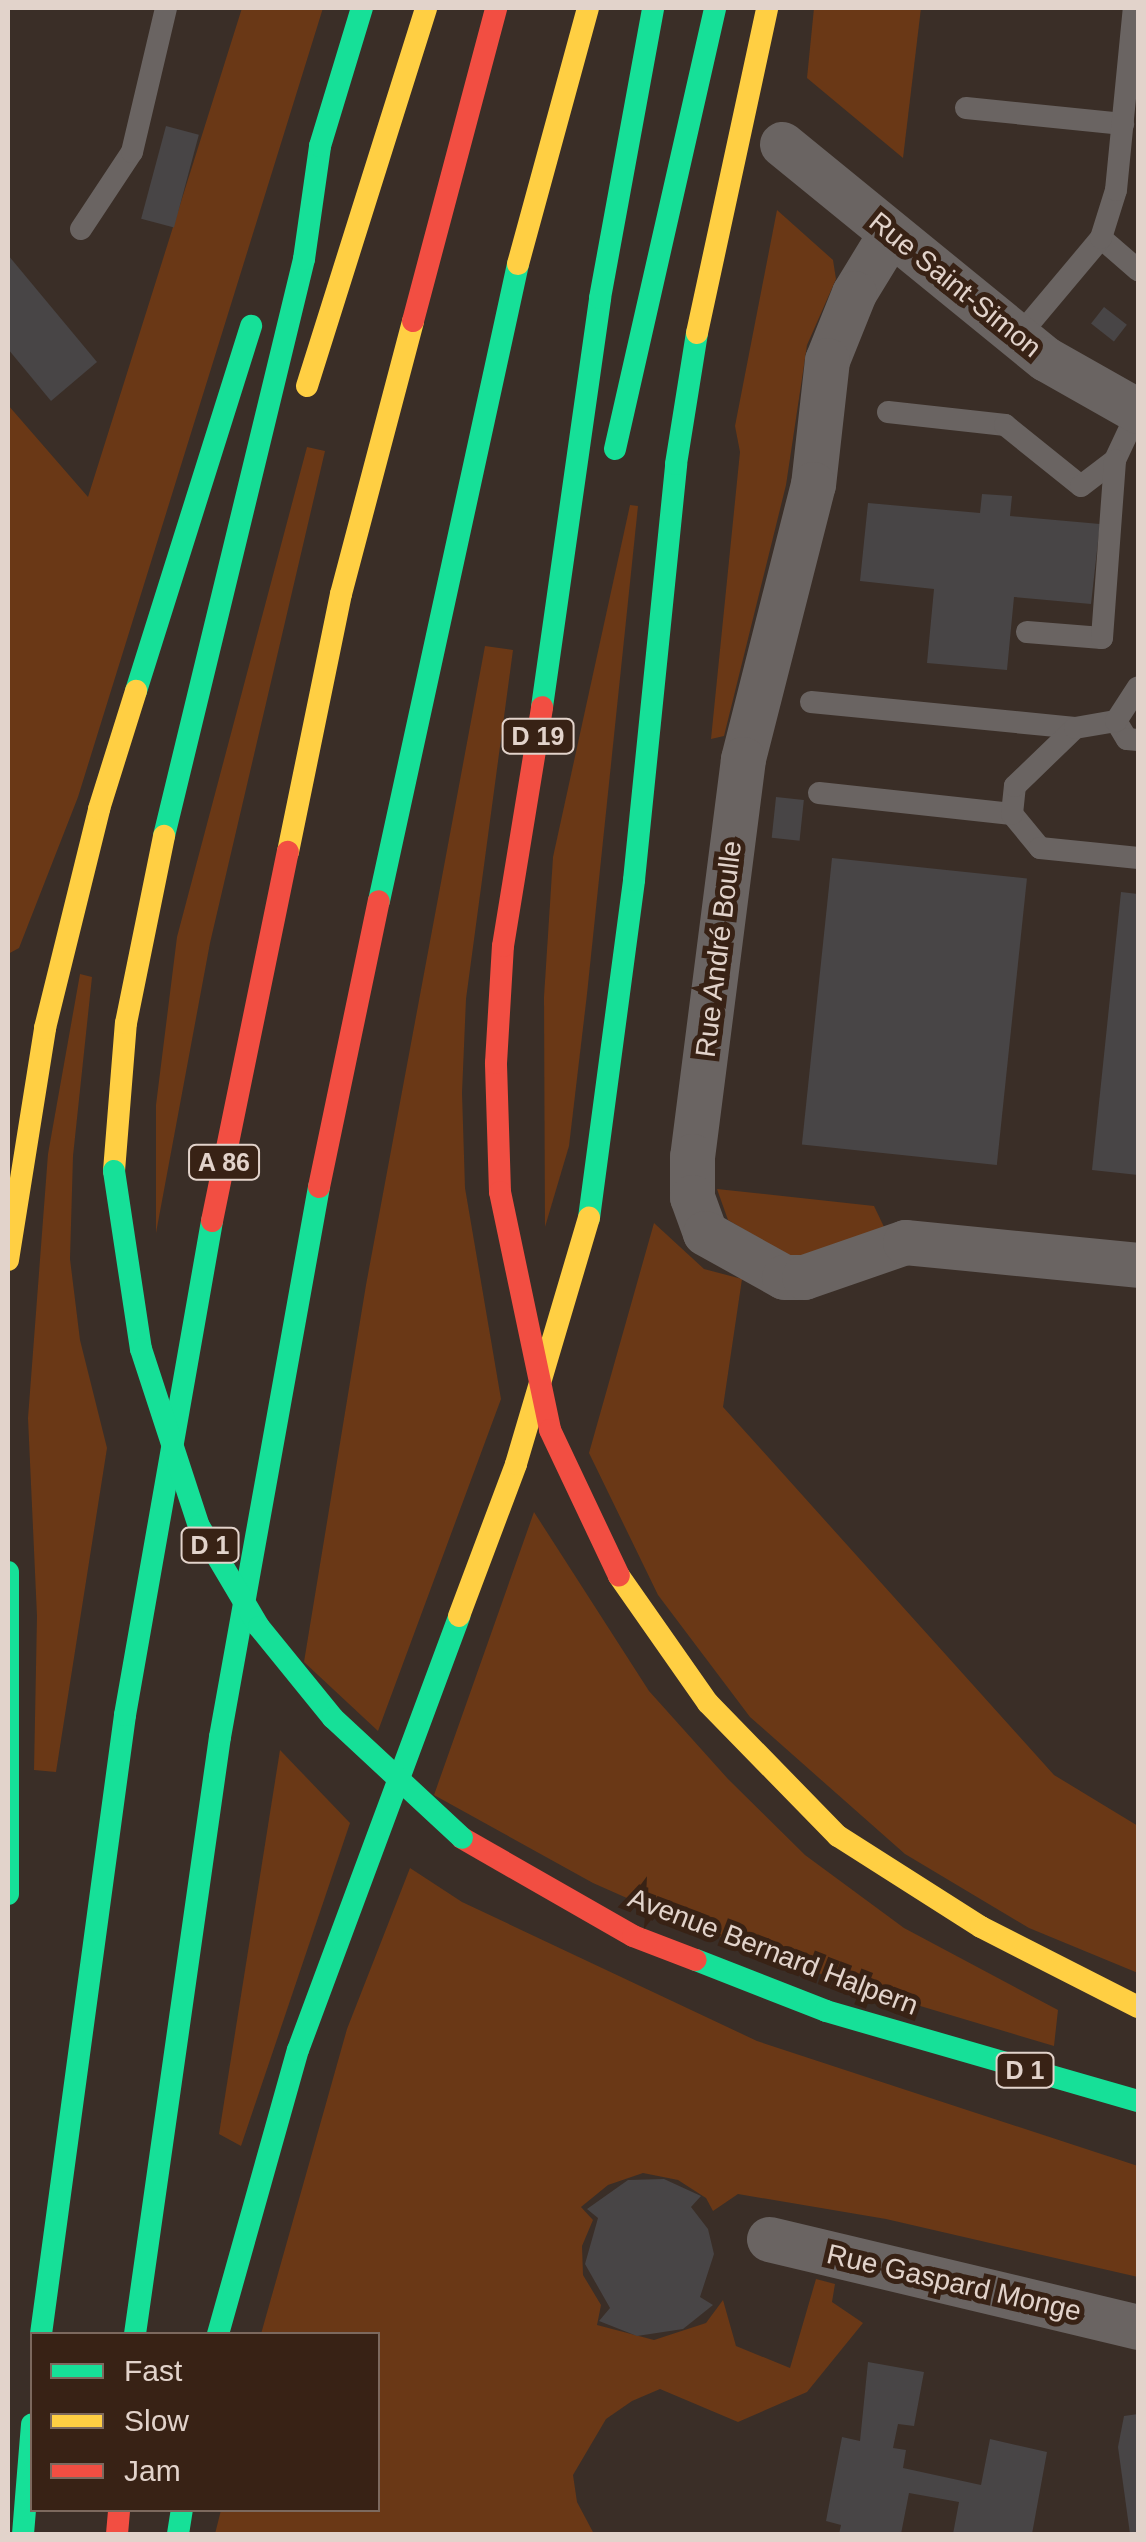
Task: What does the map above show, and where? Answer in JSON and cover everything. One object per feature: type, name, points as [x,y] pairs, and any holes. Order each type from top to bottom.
[{"type":"highway","points":[[186,752],[220,583],[304,259],[320,146],[362,8]]},
{"type":"highway","points":[[298,418],[426,8]]},
{"type":"highway","name":"A 86","points":[[41,2332],[125,1714],[210,1229],[342,594],[496,8]]},
{"type":"highway","points":[[135,2332],[220,1737],[308,1242],[502,322],[588,8]]},
{"type":"highway","points":[[572,526],[600,298],[653,8]]},
{"type":"highway","points":[[572,526],[601,478],[715,8]]},
{"type":"highway","points":[[219,2332],[298,2050],[516,1464],[590,1213],[634,880],[676,464],[700,317],[767,8]]},
{"type":"highway","points":[[284,220],[320,146]]},
{"type":"highway","points":[[8,1260],[45,1028],[99,809],[260,296]]},
{"type":"highway","name":"D 19","points":[[572,526],[503,946],[496,1062],[500,1192],[550,1430],[619,1576],[708,1702],[838,1836],[981,1927],[1132,2003]]},
{"type":"highway","points":[[186,752],[264,530]]},
{"type":"highway","name":"Avenue Bernard Halpern","points":[[186,752],[146,907],[126,1023],[114,1170],[140,1349],[199,1526],[260,1627],[334,1718],[462,1838],[634,1936],[791,1998],[1138,2102]]},
{"type":"highway","points":[[8,1572],[14,1665],[8,1894]]},
{"type":"highway","points":[[23,2534],[30,2448]]},
{"type":"street","name":"Rue Saint-Simon","points":[[782,144],[1018,337],[1138,411]]},
{"type":"street","name":"Rue André Boulle","points":[[890,234],[854,293],[827,360],[813,484],[743,759],[692,1156],[692,1197],[705,1233],[784,1277],[804,1277],[905,1242],[1138,1265]]},
{"type":"street","name":"Rue Gaspard Monge","points":[[769,2239],[1138,2328]]},
{"type":"lane","points":[[81,229],[132,152],[166,8]]},
{"type":"lane","points":[[1018,337],[1101,238],[1116,190],[1134,8]]},
{"type":"lane","points":[[966,108],[1122,124]]},
{"type":"lane","points":[[1101,238],[1138,270]]},
{"type":"lane","points":[[1026,632],[1102,638],[1115,460],[1138,411]]},
{"type":"lane","points":[[888,412],[1005,425],[1080,486],[1115,460]]},
{"type":"lane","points":[[811,702],[1075,728],[1116,721],[1138,687]]},
{"type":"lane","points":[[1116,721],[1127,739],[1138,740]]},
{"type":"lane","points":[[1012,814],[1015,786],[1075,728]]},
{"type":"lane","points":[[819,793],[1012,814],[1040,848],[1138,858]]},
{"type":"shaded area","points":[[242,8],[323,8],[78,797],[19,948],[8,954],[8,405],[88,497]]},
{"type":"shaded area","points":[[814,8],[921,8],[903,158],[807,78]]},
{"type":"shaded area","points":[[777,210],[833,260],[836,279],[807,345],[786,485],[724,736],[711,739],[740,452],[735,426]]},
{"type":"shaded area","points":[[307,447],[325,451],[210,943],[156,1233],[156,1105],[177,937]]},
{"type":"shaded area","points":[[630,505],[638,506],[587,994],[569,1146],[545,1227],[544,997],[553,857]]},
{"type":"shaded area","points":[[485,646],[513,650],[466,999],[462,1093],[465,1188],[501,1399],[378,1731],[304,1662],[366,1285]]},
{"type":"shaded area","points":[[80,974],[92,977],[73,1156],[70,1259],[80,1340],[107,1448],[56,1772],[34,1770],[37,1616],[28,1418],[48,1154]]},
{"type":"shaded area","points":[[717,1189],[874,1206],[885,1229],[793,1259],[728,1220]]},
{"type":"shaded area","points":[[654,1223],[704,1269],[742,1279],[723,1407],[1054,1775],[1138,1826],[1138,1973],[1029,1928],[905,1854],[750,1717],[658,1595],[589,1453]]},
{"type":"shaded area","points":[[534,1512],[649,1691],[728,1779],[805,1855],[904,1928],[1058,2010],[1054,2046],[850,1985],[681,1922],[593,1883],[434,1795]]},
{"type":"shaded area","points":[[280,1750],[350,1823],[241,2146],[219,2134]]},
{"type":"shaded area","points":[[410,1868],[462,1902],[757,2041],[1138,2166],[1138,2277],[886,2219],[738,2194],[713,2211],[706,2198],[678,2180],[643,2173],[608,2185],[581,2207],[593,2220],[582,2246],[583,2275],[601,2305],[597,2325],[654,2340],[706,2323],[723,2300],[736,2346],[790,2368],[816,2279],[835,2284],[832,2302],[863,2323],[807,2392],[738,2422],[660,2389],[632,2401],[606,2419],[573,2475],[577,2502],[594,2534],[215,2534],[220,2512],[380,2512],[380,2332],[262,2332],[347,2029]]},
{"type":"building","points":[[166,126],[199,135],[174,228],[141,219]]},
{"type":"building","points":[[8,255],[97,362],[51,401],[8,349]]},
{"type":"building","points":[[1104,307],[1127,325],[1114,341],[1091,324]]},
{"type":"building","points":[[982,494],[1012,496],[1010,516],[1100,524],[1091,604],[1014,597],[1007,670],[927,663],[934,589],[860,581],[868,503],[980,513]]},
{"type":"building","points":[[776,797],[804,800],[800,841],[772,838]]},
{"type":"building","points":[[832,858],[1027,878],[997,1165],[802,1144]]},
{"type":"building","points":[[1121,892],[1138,894],[1138,1175],[1092,1170]]},
{"type":"building","points":[[664,2179],[701,2196],[691,2207],[708,2229],[714,2254],[700,2297],[713,2305],[683,2329],[637,2336],[599,2321],[610,2308],[585,2264],[598,2218],[587,2209],[628,2180]]},
{"type":"building","points":[[868,2362],[924,2372],[914,2426],[898,2424],[893,2448],[906,2450],[903,2468],[981,2485],[990,2439],[1047,2452],[1032,2534],[953,2534],[959,2502],[909,2493],[901,2534],[839,2534],[841,2525],[826,2521],[842,2437],[860,2441]]},
{"type":"building","points":[[1138,2414],[1138,2534],[1130,2534],[1118,2447],[1124,2416]]},
{"type":"traffic: fast","points":[[164,836],[304,259],[320,146],[362,8]]},
{"type":"traffic: fast","points":[[542,707],[600,298],[653,8]]},
{"type":"traffic: fast","points":[[615,449],[715,8]]},
{"type":"traffic: fast","points":[[379,901],[518,264]]},
{"type":"traffic: fast","points":[[136,691],[251,326]]},
{"type":"traffic: fast","points":[[589,1218],[634,880],[676,464],[697,333]]},
{"type":"traffic: fast","points":[[114,1171],[141,1349],[199,1526],[259,1627],[333,1718],[462,1838]]},
{"type":"traffic: fast","points":[[135,2332],[220,1737],[319,1187]]},
{"type":"traffic: fast","points":[[41,2332],[125,1715],[212,1221]]},
{"type":"traffic: fast","points":[[8,1572],[8,1894]]},
{"type":"traffic: fast","points":[[219,2332],[298,2050],[459,1616]]},
{"type":"traffic: fast","points":[[696,1960],[826,2011],[1138,2101]]},
{"type":"traffic: fast","points":[[23,2534],[30,2448]]},
{"type":"traffic: fast","points":[[178,2534],[182,2512]]},
{"type":"traffic: slow","points":[[307,386],[426,8]]},
{"type":"traffic: slow","points":[[518,264],[588,8]]},
{"type":"traffic: slow","points":[[697,333],[767,8]]},
{"type":"traffic: slow","points":[[288,852],[341,594],[413,321]]},
{"type":"traffic: slow","points":[[8,1260],[45,1028],[99,809],[136,691]]},
{"type":"traffic: slow","points":[[114,1171],[126,1023],[164,836]]},
{"type":"traffic: slow","points":[[459,1616],[516,1464],[589,1218]]},
{"type":"traffic: slow","points":[[619,1576],[708,1703],[838,1836],[981,1927],[1138,2007]]},
{"type":"traffic: jam","points":[[413,321],[496,8]]},
{"type":"traffic: jam","points":[[500,1192],[496,1063],[503,946],[542,707]]},
{"type":"traffic: jam","points":[[212,1221],[288,852]]},
{"type":"traffic: jam","points":[[319,1187],[379,901]]},
{"type":"traffic: jam","points":[[500,1192],[550,1430],[619,1576]]},
{"type":"traffic: jam","points":[[462,1838],[633,1936],[696,1960]]},
{"type":"traffic: jam","points":[[117,2534],[119,2512]]}]
